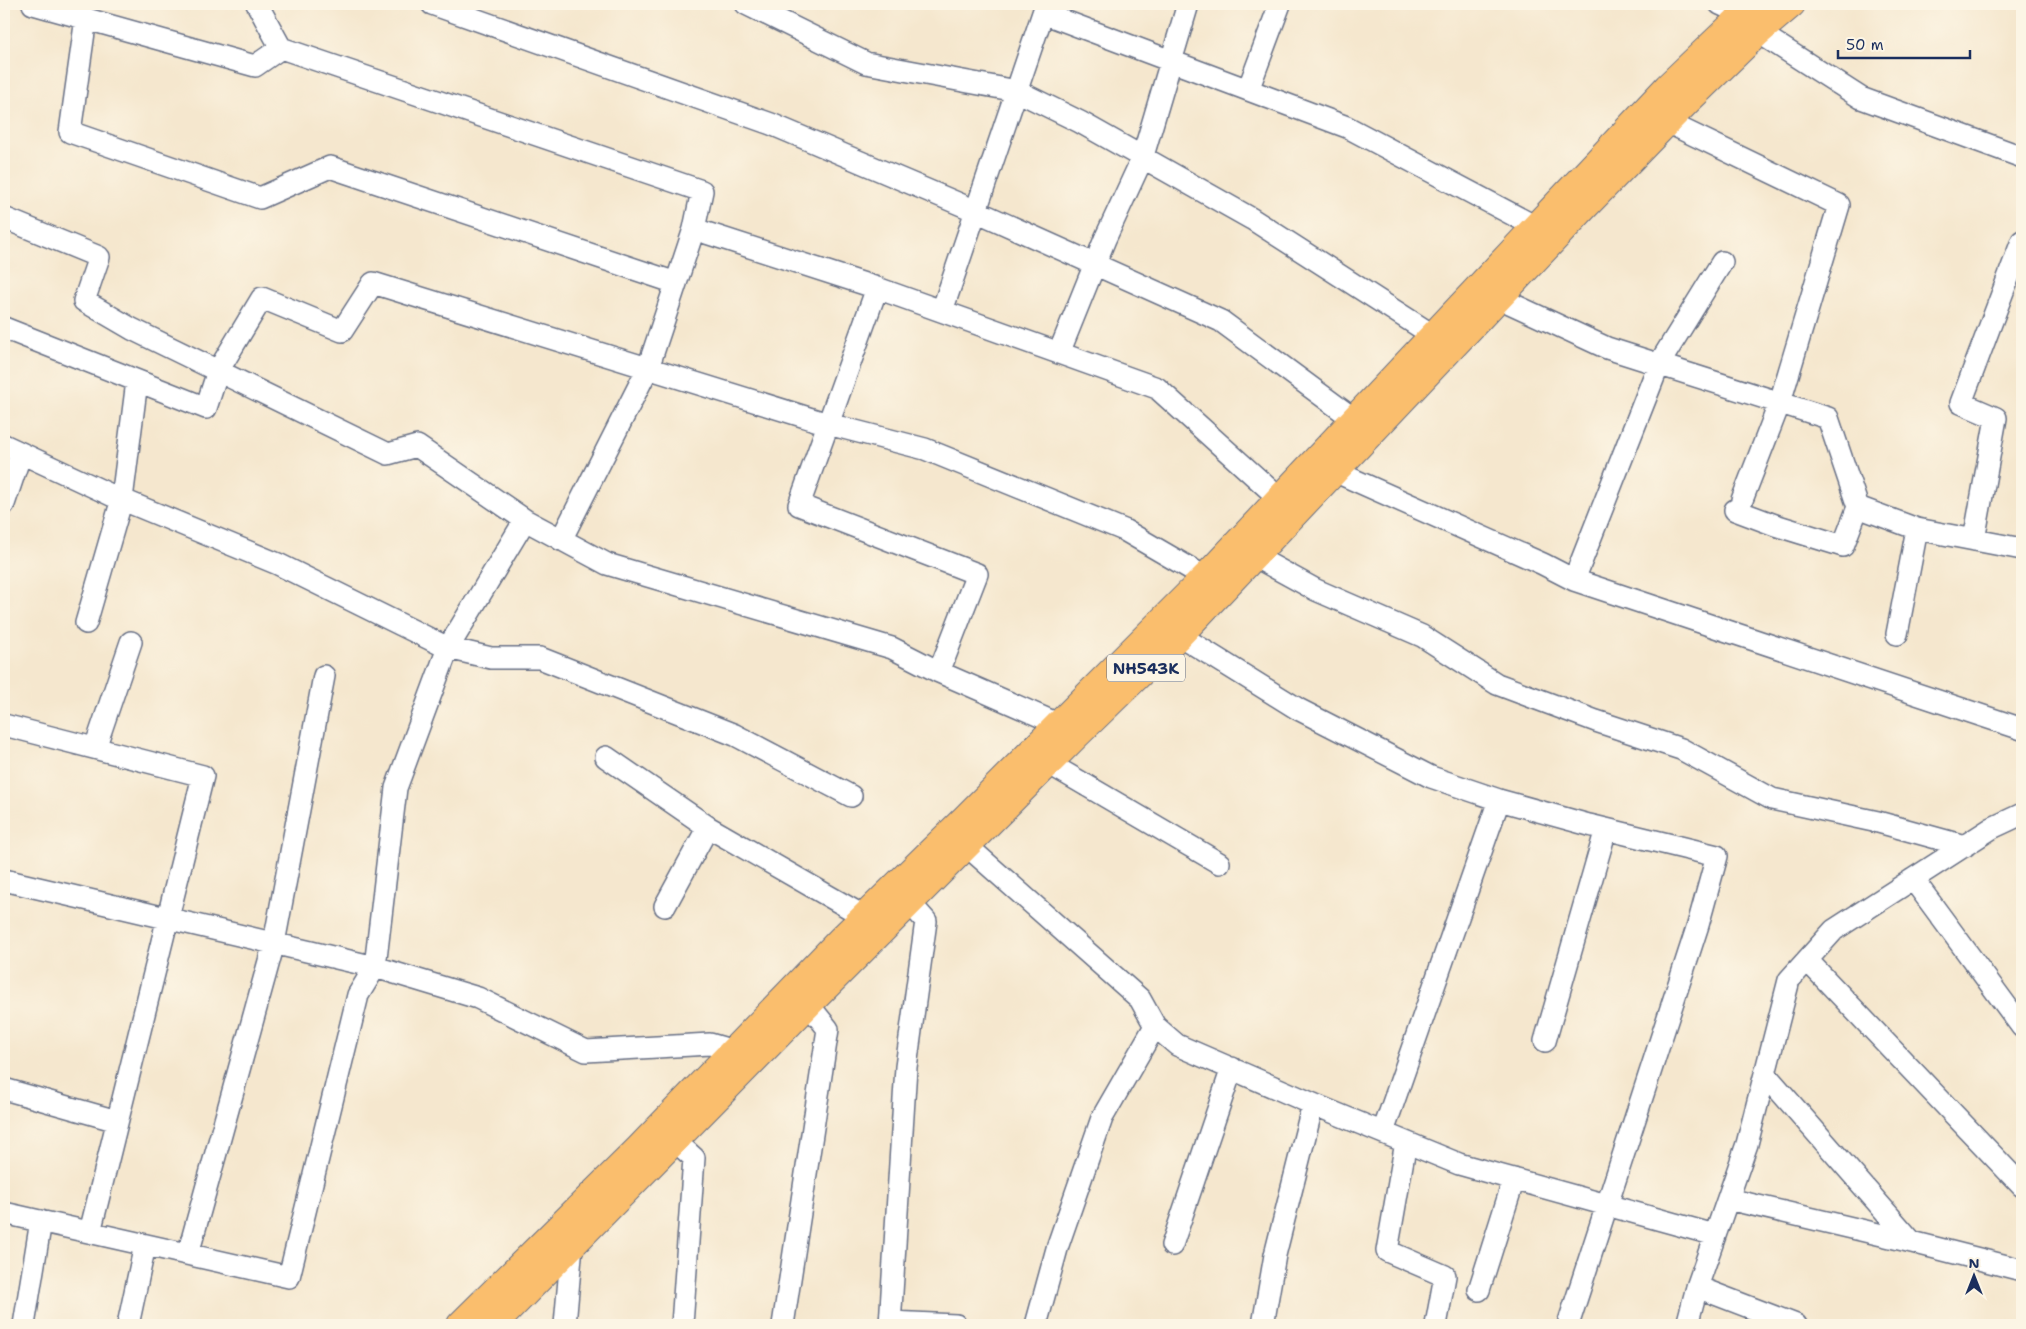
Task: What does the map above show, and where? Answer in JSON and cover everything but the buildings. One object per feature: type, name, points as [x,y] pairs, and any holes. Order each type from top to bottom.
[{"type":"highway","name":"NH543K","points":[[1491,292],[1536,227],[1668,87],[1744,13],[1791,4]]},
{"type":"highway","name":"NH543K","points":[[493,1325],[572,1245],[734,1052],[910,903],[960,839],[1058,724],[1205,577],[1287,506],[1334,471],[1442,343],[1491,292],[1667,122],[1744,13]]},
{"type":"highway","name":"NH543K","points":[[461,1325],[666,1135],[800,997],[865,917],[1048,763],[1179,635],[1254,556],[1287,506],[1355,420],[1442,343]]},
{"type":"street","points":[[33,4],[255,66],[281,48]]},
{"type":"street","points":[[257,4],[281,48],[702,191],[694,229],[648,368],[561,540]]},
{"type":"street","points":[[432,4],[771,124],[976,210],[1221,321],[1355,420]]},
{"type":"street","points":[[746,4],[866,63],[1017,91],[1080,122],[1142,159],[1252,219],[1442,343]]},
{"type":"street","points":[[1060,353],[1095,264],[1142,159],[1188,4]]},
{"type":"street","points":[[1248,90],[1280,4]]},
{"type":"street","points":[[942,311],[1044,8],[1170,61],[1347,127],[1536,227]]},
{"type":"street","points":[[1744,13],[1861,98],[2022,157]]},
{"type":"street","points":[[86,18],[70,132],[260,198],[330,167],[676,283]]},
{"type":"street","points":[[1491,292],[1607,348],[1780,402],[1828,418],[1858,507],[1842,546],[1775,525],[1738,505],[1780,402],[1840,205],[1667,122]]},
{"type":"street","points":[[4,218],[99,258],[84,301],[132,329],[388,454],[417,446],[524,520],[607,564],[892,648],[939,672],[1058,724]]},
{"type":"street","points":[[694,229],[877,288],[1157,388],[1287,506]]},
{"type":"street","points":[[1974,540],[1996,418],[1960,403],[2022,241]]},
{"type":"street","points":[[1574,580],[1658,364],[1722,262]]},
{"type":"street","points":[[4,328],[206,408],[218,371],[262,298],[342,332],[373,283],[828,424],[925,449],[1124,530],[1205,577]]},
{"type":"street","points":[[877,288],[799,505],[977,574],[939,672]]},
{"type":"street","points":[[86,623],[122,500],[137,381]]},
{"type":"street","points":[[4,504],[12,449],[122,500],[278,564],[448,648],[491,658],[540,658],[735,735],[851,796]]},
{"type":"street","points":[[1334,471],[1543,564],[1574,580],[2022,729]]},
{"type":"street","points":[[1858,507],[1917,528],[2022,549]]},
{"type":"street","points":[[4,1213],[289,1277],[358,995],[376,967],[396,788],[448,648],[524,520]]},
{"type":"street","points":[[1897,634],[1917,528]]},
{"type":"street","points":[[1254,556],[1316,590],[1422,636],[1497,684],[1596,721],[1680,749],[1772,799],[1878,822],[1965,846]]},
{"type":"street","points":[[1179,635],[1298,709],[1431,777],[1499,800],[1606,830],[1717,856],[1698,925],[1568,1325]]},
{"type":"street","points":[[96,748],[131,642]]},
{"type":"street","points":[[188,1254],[274,943],[324,676]]},
{"type":"street","points":[[4,726],[203,776],[90,1232]]},
{"type":"street","points":[[606,757],[708,826],[865,917]]},
{"type":"street","points":[[1048,763],[1219,863]]},
{"type":"street","points":[[1383,1132],[1499,800]]},
{"type":"street","points":[[1687,1325],[1697,1287],[1747,1144],[1789,980],[1834,930],[1992,828],[2022,814]]},
{"type":"street","points":[[664,906],[708,826]]},
{"type":"street","points":[[1545,1041],[1606,830]]},
{"type":"street","points":[[960,839],[1140,999],[1156,1026],[1178,1045],[1313,1104],[1459,1164],[1715,1235]]},
{"type":"street","points":[[1914,879],[2022,1027]]},
{"type":"street","points":[[4,880],[376,967],[478,998],[586,1052],[710,1044],[734,1052]]},
{"type":"street","points":[[910,903],[926,921],[906,1067],[890,1324],[956,1325]]},
{"type":"street","points":[[1807,960],[2022,1186]]},
{"type":"street","points":[[783,1325],[828,1029],[800,997]]},
{"type":"street","points":[[1036,1325],[1058,1245],[1102,1118],[1156,1026]]},
{"type":"street","points":[[1172,1245],[1232,1068]]},
{"type":"street","points":[[1765,1074],[1912,1242]]},
{"type":"street","points":[[4,1089],[118,1121]]},
{"type":"street","points":[[1263,1325],[1275,1255],[1313,1104]]},
{"type":"street","points":[[666,1135],[694,1158],[682,1325]]},
{"type":"street","points":[[1406,1142],[1386,1251],[1444,1276],[1436,1325]]},
{"type":"street","points":[[1479,1290],[1514,1179]]},
{"type":"street","points":[[1728,1199],[2022,1270]]},
{"type":"street","points":[[24,1325],[41,1222]]},
{"type":"street","points":[[128,1325],[145,1245]]},
{"type":"street","points":[[565,1325],[572,1245]]},
{"type":"street","points":[[1697,1287],[1796,1325]]}]
